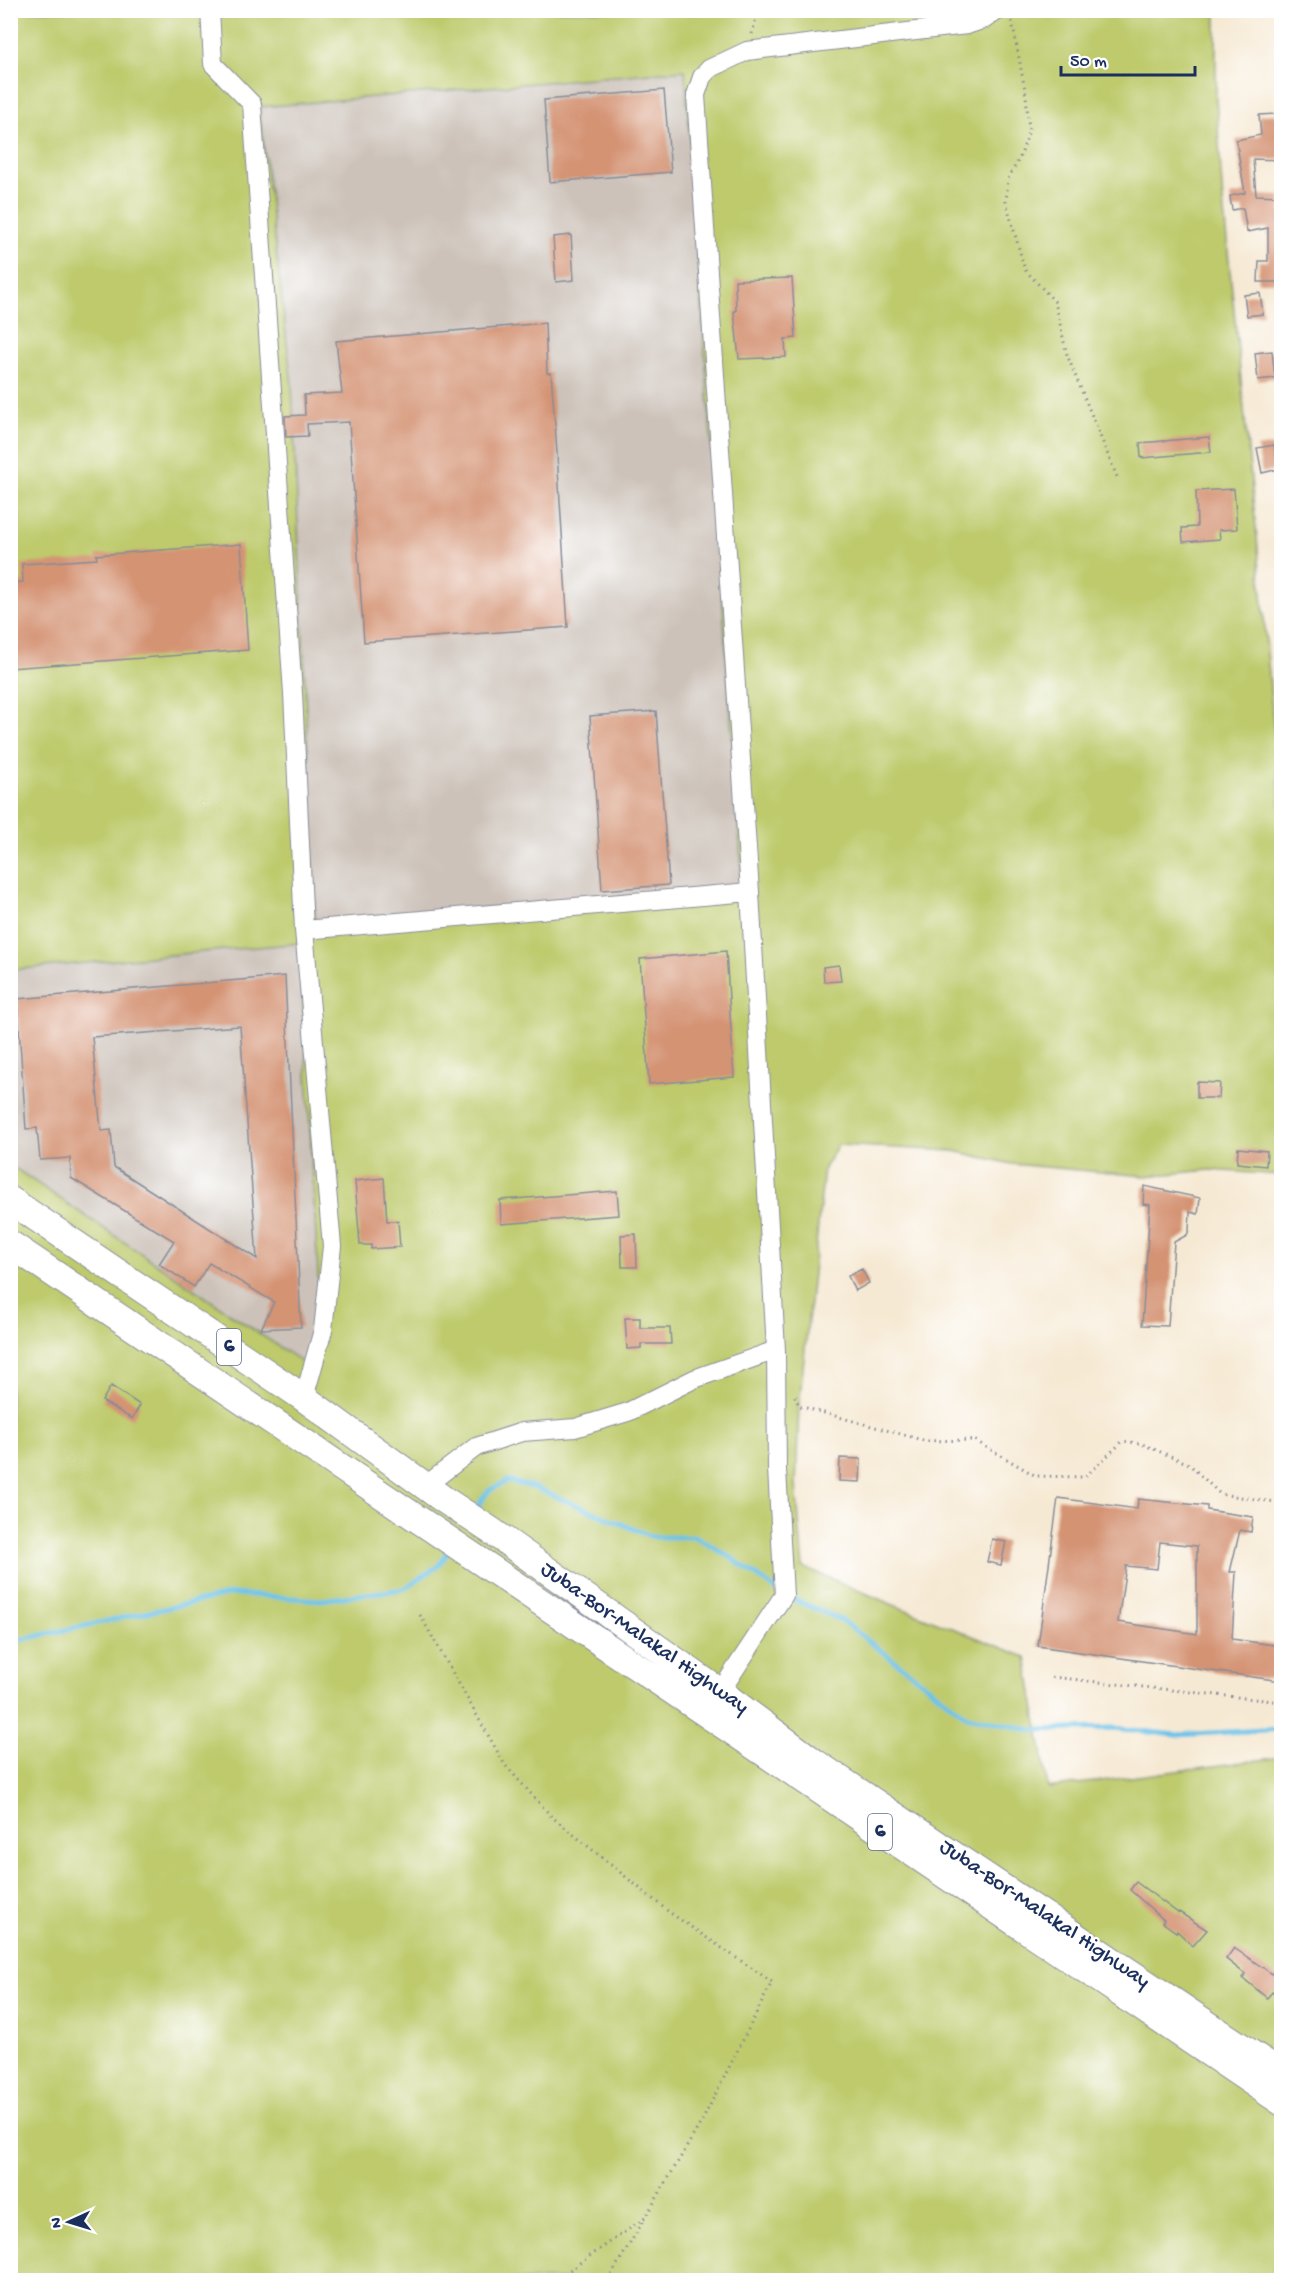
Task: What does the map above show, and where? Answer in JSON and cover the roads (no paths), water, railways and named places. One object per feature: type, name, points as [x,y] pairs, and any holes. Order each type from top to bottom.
[{"type":"highway","name":"Juba-Bor-Malakal Highway","points":[[10,1200],[304,1398],[434,1493],[720,1692],[814,1762],[1281,2074]]},
{"type":"highway","name":"Juba-Bor-Malakal Highway","points":[[10,1244],[480,1559],[551,1610],[1281,2102]]},
{"type":"street","points":[[210,10],[213,64],[252,104],[293,693],[304,930],[332,1246],[323,1330],[304,1398]]},
{"type":"street","points":[[720,1692],[784,1594],[777,1469],[776,1350],[750,892],[696,95],[702,77],[709,69],[747,51],[967,25],[1005,15]]},
{"type":"street","points":[[304,930],[750,892]]},
{"type":"street","points":[[434,1493],[476,1447],[522,1432],[575,1428],[628,1412],[694,1379],[776,1350]]},
{"type":"waterway","points":[[474,1512],[488,1491],[507,1481],[533,1487],[653,1537],[696,1537],[730,1557],[778,1591]]},
{"type":"waterway","points":[[10,1642],[232,1594],[321,1600],[404,1589],[438,1566],[449,1550]]},
{"type":"waterway","points":[[786,1596],[841,1620],[967,1716],[1031,1730],[1114,1728],[1176,1735],[1282,1729]]}]
